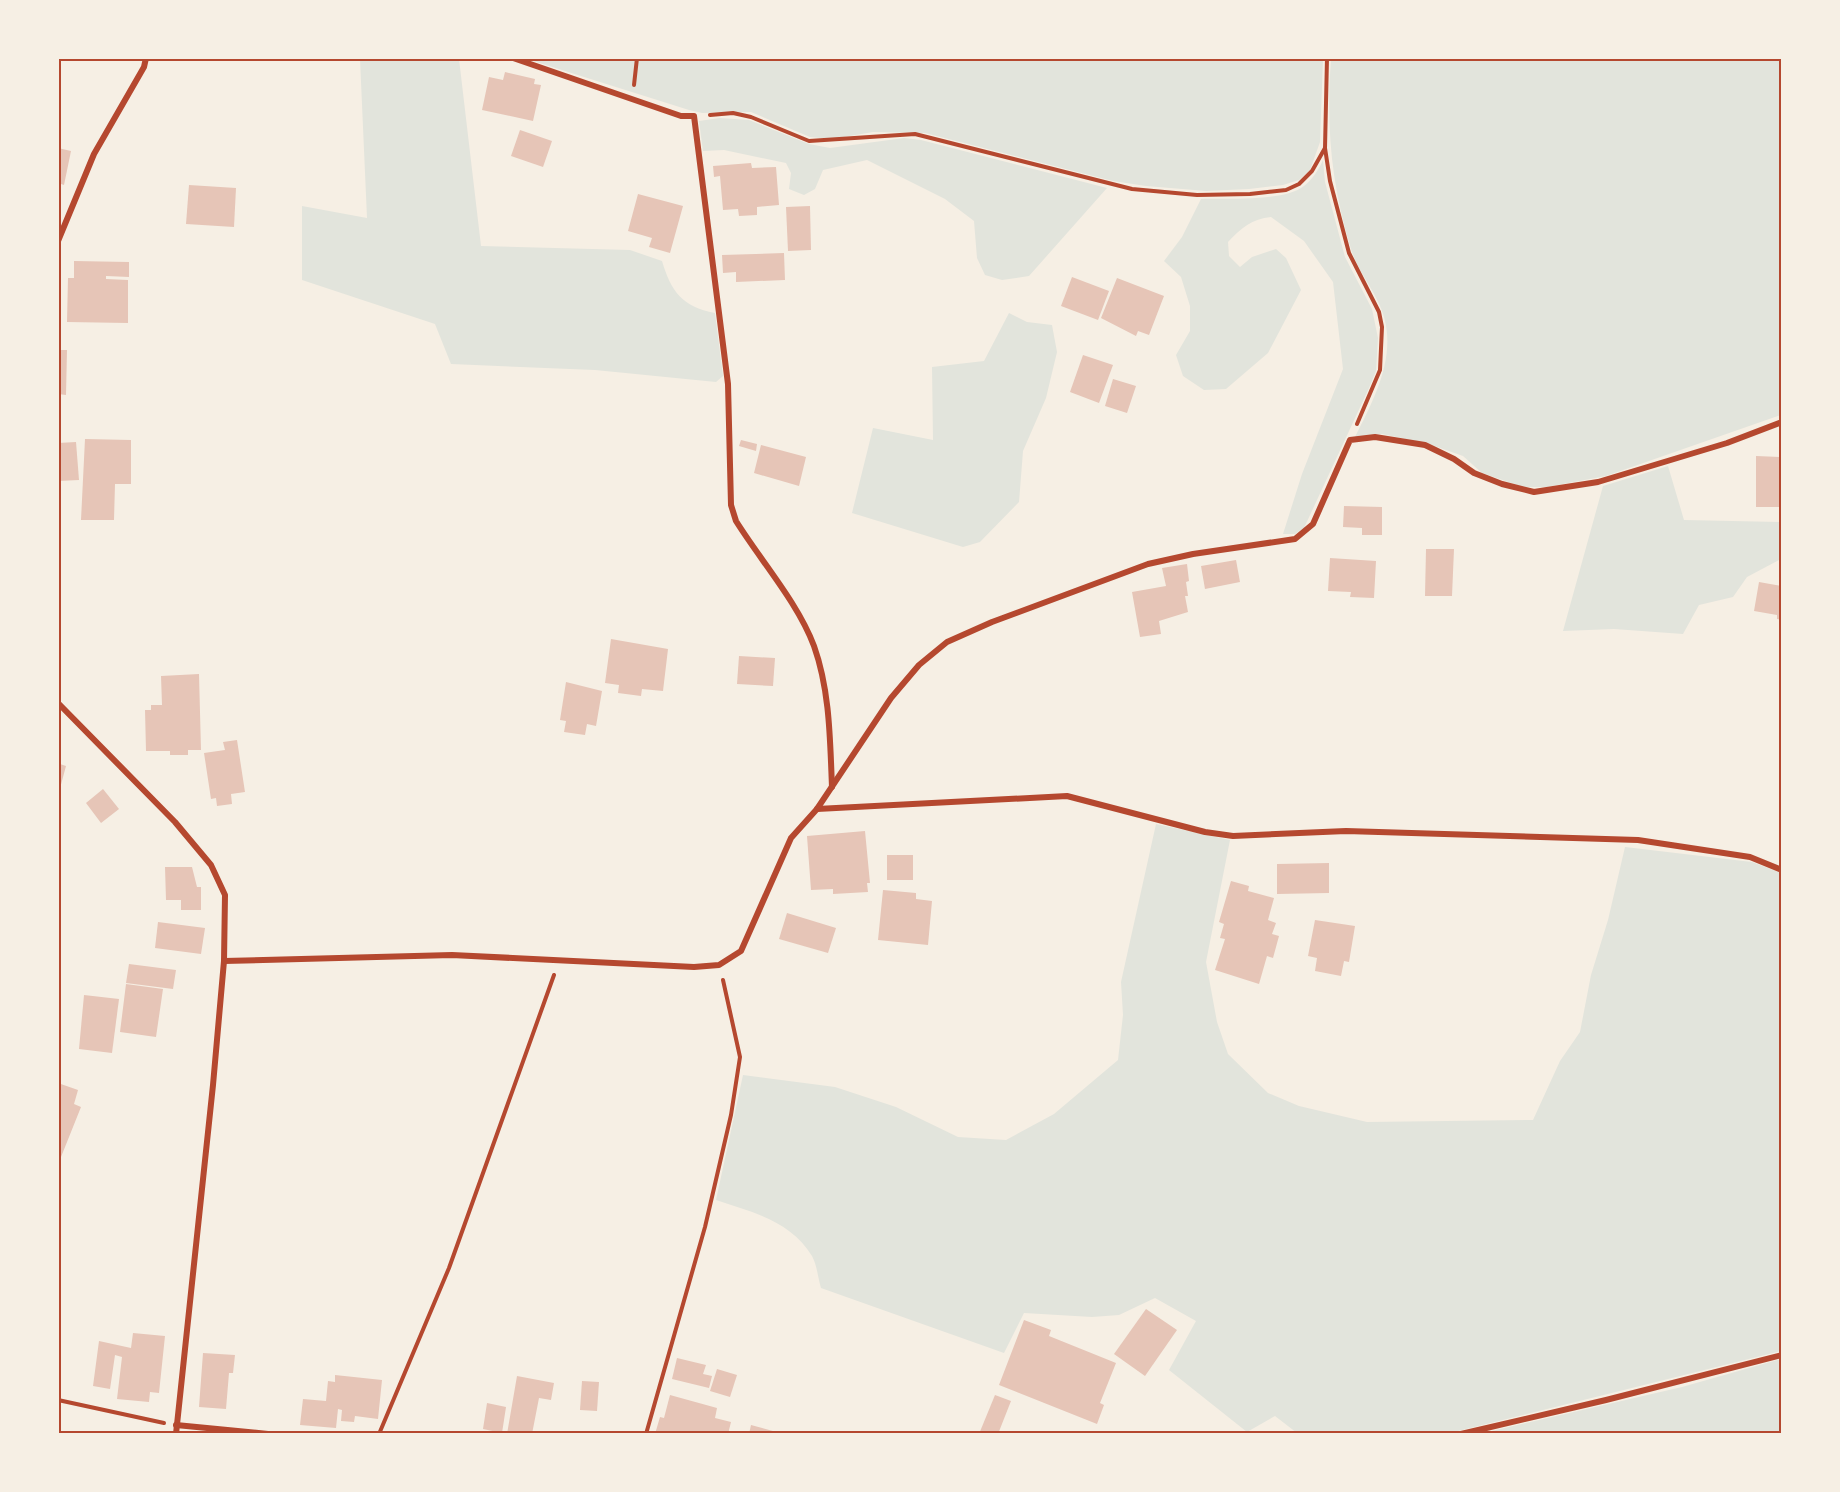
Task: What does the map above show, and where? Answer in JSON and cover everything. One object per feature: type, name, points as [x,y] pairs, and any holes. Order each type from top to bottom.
[{"type":"street","points":[[58,241],[94,154],[144,67],[146,58]]},
{"type":"street","points":[[513,58],[633,97],[681,116],[694,116],[728,384],[731,505],[736,521],[801,619],[813,644],[822,671],[831,735],[832,787]]},
{"type":"street","points":[[224,961],[452,955],[560,958],[694,967],[719,965],[741,951],[791,838],[817,809],[891,698],[919,665],[947,642],[1148,564],[1193,554],[1295,539],[1313,524],[1350,440],[1375,437],[1425,445],[1483,477],[1534,492],[1598,482],[1727,443],[1782,422]]},
{"type":"street","points":[[58,703],[175,822],[212,865],[225,895],[224,961],[176,1434]]},
{"type":"street","points":[[817,809],[1067,796],[1205,832],[1233,836],[1346,831],[1638,840],[1750,857],[1782,870]]},
{"type":"street","points":[[1461,1434],[1782,1355]]},
{"type":"street","points":[[176,1425],[268,1434]]},
{"type":"path","points":[[633,97],[637,58]]},
{"type":"path","points":[[1328,58],[1325,148],[1330,181],[1349,253],[1379,312],[1382,327],[1380,369],[1350,440]]},
{"type":"path","points":[[694,116],[733,113],[809,141],[915,134],[1132,189],[1197,195],[1250,194],[1286,190],[1299,184],[1312,171],[1325,148]]},
{"type":"path","points":[[379,1434],[449,1268],[560,958]]},
{"type":"path","points":[[646,1434],[705,1227],[731,1115],[740,1056],[719,965]]},
{"type":"path","points":[[58,1400],[176,1425]]},
{"type":"shaded area","points":[[360,59],[459,59],[481,246],[630,250],[662,261],[669,281],[679,296],[694,307],[715,313],[723,376],[716,382],[595,370],[451,364],[435,324],[302,280],[302,206],[367,218]]},
{"type":"shaded area","points":[[527,59],[1323,59],[1320,142],[1310,170],[1299,180],[1283,185],[1206,191],[1146,186],[1113,181],[925,133],[873,132],[832,139],[810,137],[751,112],[702,113],[689,110]]},
{"type":"shaded area","points":[[1331,59],[1781,59],[1781,415],[1606,476],[1547,487],[1523,487],[1482,473],[1463,456],[1429,444],[1382,434],[1355,437],[1377,390],[1386,357],[1387,340],[1380,306],[1351,249],[1339,201],[1330,132]]},
{"type":"shaded area","points":[[720,118],[749,120],[809,144],[830,148],[904,138],[921,140],[1107,188],[1029,276],[1002,280],[985,275],[977,258],[974,221],[945,199],[867,160],[823,170],[815,189],[804,195],[789,189],[791,173],[786,163],[724,150],[703,151],[699,121]]},
{"type":"shaded area","points":[[1323,160],[1325,182],[1345,257],[1372,309],[1378,338],[1376,371],[1304,528],[1295,534],[1283,534],[1302,474],[1343,369],[1333,282],[1304,241],[1271,217],[1252,222],[1242,228],[1228,242],[1229,256],[1240,267],[1252,257],[1276,249],[1286,258],[1301,290],[1268,353],[1226,389],[1204,390],[1183,376],[1176,355],[1190,331],[1190,306],[1181,277],[1164,261],[1182,237],[1201,199],[1239,199],[1283,195],[1304,186],[1318,170]]},
{"type":"shaded area","points":[[1009,313],[1027,322],[1052,325],[1057,352],[1046,398],[1023,451],[1019,502],[980,542],[963,547],[852,513],[873,428],[933,440],[932,367],[984,361]]},
{"type":"shaded area","points":[[1668,466],[1684,520],[1781,522],[1781,559],[1747,577],[1733,597],[1699,605],[1683,634],[1614,629],[1563,631],[1603,486]]},
{"type":"shaded area","points":[[1156,824],[1230,840],[1206,962],[1217,1022],[1228,1054],[1268,1093],[1299,1106],[1367,1122],[1533,1120],[1560,1061],[1580,1032],[1591,975],[1608,920],[1625,847],[1752,862],[1781,873],[1781,1351],[1450,1433],[1297,1433],[1275,1416],[1247,1432],[1169,1370],[1196,1321],[1155,1298],[1119,1315],[1092,1317],[1024,1313],[1004,1353],[821,1288],[812,1256],[793,1234],[770,1219],[716,1200],[743,1075],[835,1087],[896,1107],[958,1137],[1006,1140],[1054,1114],[1118,1060],[1123,1015],[1121,982]]},
{"type":"shaded area","points":[[1781,1359],[1781,1433],[1479,1434],[1682,1387]]},
{"type":"building","points":[[505,72],[535,79],[534,84],[541,85],[533,121],[482,110],[489,77],[503,80]]},
{"type":"building","points":[[520,130],[552,141],[543,167],[511,156]]},
{"type":"building","points":[[58,148],[71,151],[64,185],[58,183]]},
{"type":"building","points":[[751,163],[752,168],[776,167],[779,205],[757,207],[757,215],[739,216],[738,209],[723,210],[720,176],[714,177],[713,166]]},
{"type":"building","points":[[189,185],[236,188],[234,227],[186,224]]},
{"type":"building","points":[[638,194],[683,206],[670,253],[649,247],[652,238],[628,231]]},
{"type":"building","points":[[810,206],[811,250],[788,251],[786,207]]},
{"type":"building","points":[[784,253],[785,280],[736,282],[736,272],[723,273],[722,255]]},
{"type":"building","points":[[74,261],[129,262],[129,277],[106,276],[106,279],[128,280],[128,323],[67,322],[68,278],[74,278]]},
{"type":"building","points":[[1072,277],[1109,291],[1098,320],[1061,306]]},
{"type":"building","points":[[1117,278],[1164,296],[1149,335],[1138,331],[1136,336],[1101,318]]},
{"type":"building","points":[[58,350],[67,350],[66,395],[58,394]]},
{"type":"building","points":[[1083,355],[1113,365],[1099,403],[1070,392]]},
{"type":"building","points":[[1113,379],[1136,386],[1127,413],[1105,406]]},
{"type":"building","points":[[85,439],[131,440],[131,484],[115,484],[114,520],[81,520]]},
{"type":"building","points":[[741,440],[757,444],[756,451],[739,446]]},
{"type":"building","points":[[76,442],[79,480],[58,481],[58,443]]},
{"type":"building","points":[[761,445],[806,457],[799,486],[754,473]]},
{"type":"building","points":[[1756,456],[1782,457],[1782,507],[1756,507]]},
{"type":"building","points":[[1344,506],[1382,507],[1382,535],[1362,535],[1362,528],[1343,527]]},
{"type":"building","points":[[1426,549],[1454,549],[1452,596],[1425,596]]},
{"type":"building","points":[[1330,558],[1376,561],[1374,598],[1350,597],[1351,592],[1328,591]]},
{"type":"building","points":[[1236,560],[1240,582],[1205,589],[1201,566]]},
{"type":"building","points":[[1187,564],[1189,581],[1186,582],[1188,596],[1185,596],[1188,612],[1159,621],[1161,634],[1140,637],[1132,592],[1166,586],[1162,568]]},
{"type":"building","points":[[1759,582],[1782,586],[1782,620],[1777,619],[1777,615],[1754,611]]},
{"type":"building","points":[[611,639],[668,649],[663,691],[642,689],[641,696],[618,693],[619,685],[605,683]]},
{"type":"building","points":[[739,656],[775,658],[773,686],[737,684]]},
{"type":"building","points":[[199,674],[201,750],[188,750],[188,755],[170,755],[170,751],[146,751],[145,710],[151,710],[151,705],[162,705],[161,676]]},
{"type":"building","points":[[566,682],[602,691],[596,726],[587,724],[585,735],[564,732],[566,721],[560,720]]},
{"type":"building","points":[[237,740],[245,792],[231,794],[232,804],[217,806],[216,798],[211,799],[204,753],[225,750],[223,742]]},
{"type":"building","points":[[58,759],[61,759],[60,764],[66,766],[59,792]]},
{"type":"building","points":[[103,789],[119,809],[101,823],[86,803]]},
{"type":"building","points":[[865,831],[870,883],[867,883],[868,892],[833,894],[833,889],[811,890],[807,836]]},
{"type":"building","points":[[887,855],[913,855],[913,880],[887,880]]},
{"type":"building","points":[[1329,863],[1329,893],[1277,894],[1277,864]]},
{"type":"building","points":[[165,867],[192,867],[197,887],[201,887],[201,910],[181,910],[181,900],[166,900]]},
{"type":"building","points":[[1231,881],[1249,886],[1248,891],[1274,898],[1268,920],[1276,923],[1272,934],[1279,936],[1273,958],[1267,956],[1259,984],[1215,970],[1225,939],[1220,938],[1224,924],[1219,922]]},
{"type":"building","points":[[883,890],[916,893],[916,899],[932,901],[928,945],[878,940]]},
{"type":"building","points":[[787,913],[836,928],[828,953],[779,939]]},
{"type":"building","points":[[1315,920],[1355,926],[1349,962],[1344,961],[1341,976],[1315,971],[1317,958],[1308,956]]},
{"type":"building","points":[[158,922],[205,928],[201,954],[155,948]]},
{"type":"building","points":[[129,964],[176,970],[173,989],[126,983]]},
{"type":"building","points":[[126,984],[163,989],[156,1037],[120,1032]]},
{"type":"building","points":[[84,995],[119,999],[112,1053],[79,1049]]},
{"type":"building","points":[[58,1083],[78,1090],[74,1104],[81,1107],[61,1157],[58,1156]]},
{"type":"building","points":[[1146,1309],[1177,1330],[1145,1376],[1114,1354]]},
{"type":"building","points":[[1024,1320],[1051,1330],[1049,1336],[1116,1363],[1100,1403],[1104,1405],[1097,1424],[999,1385]]},
{"type":"building","points":[[133,1333],[165,1336],[159,1393],[150,1392],[149,1402],[117,1399],[122,1357],[115,1355],[110,1389],[93,1386],[99,1341],[131,1348]]},
{"type":"building","points":[[203,1353],[235,1355],[233,1373],[229,1373],[226,1409],[199,1407]]},
{"type":"building","points":[[677,1358],[706,1365],[703,1374],[712,1376],[709,1388],[672,1379]]},
{"type":"building","points":[[717,1369],[737,1375],[730,1397],[710,1391]]},
{"type":"building","points":[[335,1375],[382,1380],[378,1419],[355,1416],[354,1422],[341,1421],[342,1410],[338,1409],[336,1428],[300,1425],[303,1399],[326,1401],[328,1381],[335,1382]]},
{"type":"building","points":[[517,1376],[554,1383],[551,1400],[539,1398],[532,1434],[507,1434]]},
{"type":"building","points":[[582,1381],[599,1382],[597,1411],[580,1410]]},
{"type":"building","points":[[670,1395],[717,1408],[715,1418],[731,1422],[728,1434],[655,1434],[660,1417],[664,1418]]},
{"type":"building","points":[[995,1395],[1011,1401],[998,1434],[979,1434]]},
{"type":"building","points":[[487,1403],[506,1407],[502,1433],[483,1429]]},
{"type":"building","points":[[751,1425],[780,1433],[780,1434],[749,1434]]}]
